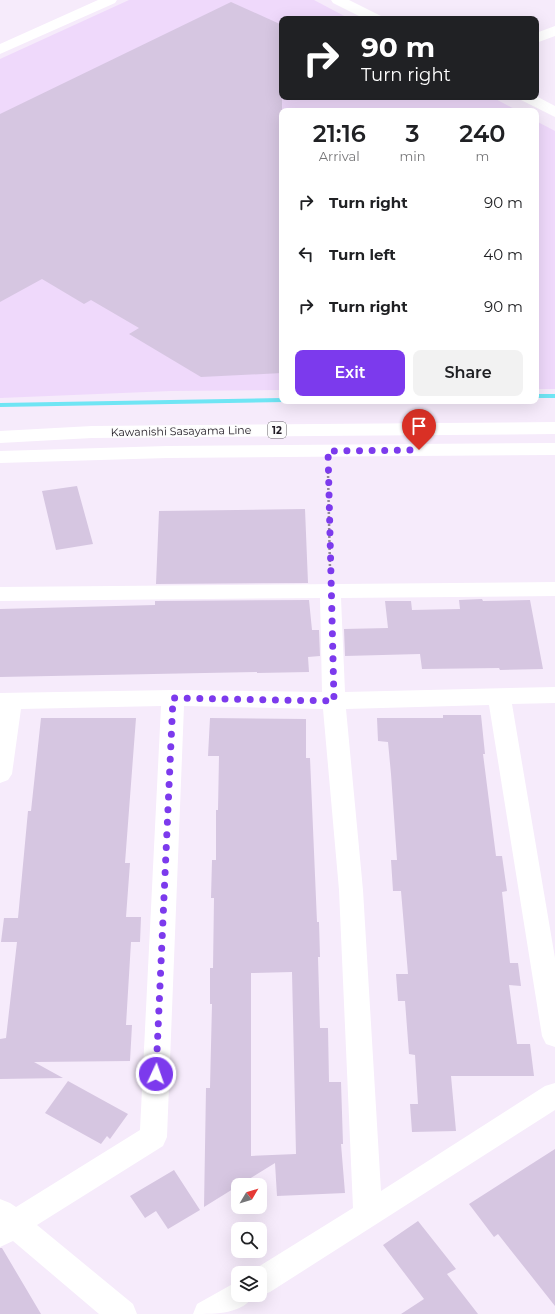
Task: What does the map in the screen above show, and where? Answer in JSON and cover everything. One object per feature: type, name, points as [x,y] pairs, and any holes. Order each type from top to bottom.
[{"type":"street","points":[[0,50],[110,0]]},
{"type":"street","points":[[338,0],[370,16]]},
{"type":"street","points":[[539,38],[555,30]]},
{"type":"street","points":[[532,100],[555,112]]},
{"type":"street","name":"Kawanishi Sasayama Line","points":[[0,437],[92,432],[555,428]]},
{"type":"street","name":"Kawanishi Sasayama Line","points":[[0,457],[167,452],[555,449]]},
{"type":"street","points":[[0,594],[555,589]]},
{"type":"street","points":[[330,591],[334,701],[351,890],[368,1215]]},
{"type":"street","points":[[0,774],[6,701],[173,698],[334,701],[555,695]]},
{"type":"street","points":[[499,696],[555,1036]]},
{"type":"street","points":[[122,1314],[5,1224],[153,1137],[173,698]]},
{"type":"street","points":[[267,1278],[555,1095]]},
{"type":"street","points":[[208,1314],[231,1300]]},
{"type":"path","points":[[328,451],[330,591]]},
{"type":"shaded area","points":[[129,0],[314,0],[344,16],[279,16],[279,100],[498,100],[512,108],[279,108],[279,390],[171,391],[0,398],[0,59]]},
{"type":"shaded area","points":[[539,123],[555,131],[555,389],[539,389]]},
{"type":"building","points":[[231,2],[279,24],[279,100],[282,100],[282,108],[279,108],[279,373],[201,377],[129,334],[139,328],[91,300],[84,304],[42,279],[0,302],[0,114]]},
{"type":"building","points":[[77,486],[93,544],[56,550],[42,491]]},
{"type":"building","points":[[305,509],[308,583],[156,584],[159,511]]},
{"type":"building","points":[[482,599],[483,601],[530,600],[543,669],[422,669],[420,654],[345,656],[344,629],[388,628],[385,601],[411,601],[412,610],[460,609],[459,600]]},
{"type":"building","points":[[309,600],[312,630],[319,630],[320,656],[308,657],[309,672],[0,677],[0,609],[155,605],[155,601]]},
{"type":"building","points":[[443,715],[481,715],[485,754],[483,754],[496,856],[502,856],[507,891],[502,892],[510,963],[518,963],[521,986],[509,985],[517,1044],[530,1044],[534,1076],[451,1076],[456,1131],[412,1132],[410,1104],[418,1104],[415,1055],[409,1054],[405,1001],[398,1001],[396,974],[408,974],[401,891],[393,891],[391,860],[397,860],[388,742],[378,741],[377,718],[443,718]]},
{"type":"building","points":[[41,718],[136,718],[125,863],[130,863],[126,917],[141,917],[140,942],[131,942],[126,1025],[132,1025],[130,1061],[34,1062],[63,1078],[0,1079],[0,1039],[6,1038],[17,942],[1,942],[4,918],[18,918],[28,811],[31,811]]},
{"type":"building","points":[[210,718],[306,719],[306,758],[310,758],[317,922],[319,922],[320,957],[318,957],[320,1028],[328,1028],[329,1082],[341,1082],[343,1144],[341,1144],[345,1193],[277,1196],[275,1163],[251,1178],[231,1178],[231,1190],[204,1207],[206,1088],[210,1088],[212,1004],[210,1004],[210,968],[213,968],[214,898],[211,898],[212,860],[216,860],[216,810],[218,810],[219,756],[208,756]],"holes":[[[292,972],[296,1154],[251,1156],[251,973]]]},
{"type":"building","points":[[68,1081],[128,1114],[110,1139],[107,1136],[101,1144],[45,1113]]},
{"type":"building","points":[[555,1149],[555,1306],[498,1234],[494,1237],[469,1204]]},
{"type":"building","points":[[174,1170],[200,1210],[168,1229],[156,1211],[145,1218],[130,1196]]},
{"type":"building","points":[[418,1221],[456,1269],[447,1274],[478,1314],[401,1314],[424,1299],[383,1245]]},
{"type":"building","points":[[0,1248],[2,1248],[41,1314],[0,1314]]},
{"type":"waterway","points":[[539,396],[555,396]]},
{"type":"waterway","points":[[0,405],[279,400]]},
{"type":"route","points":[[156,1074],[173,698],[334,701],[330,591],[328,451],[419,450]]}]
